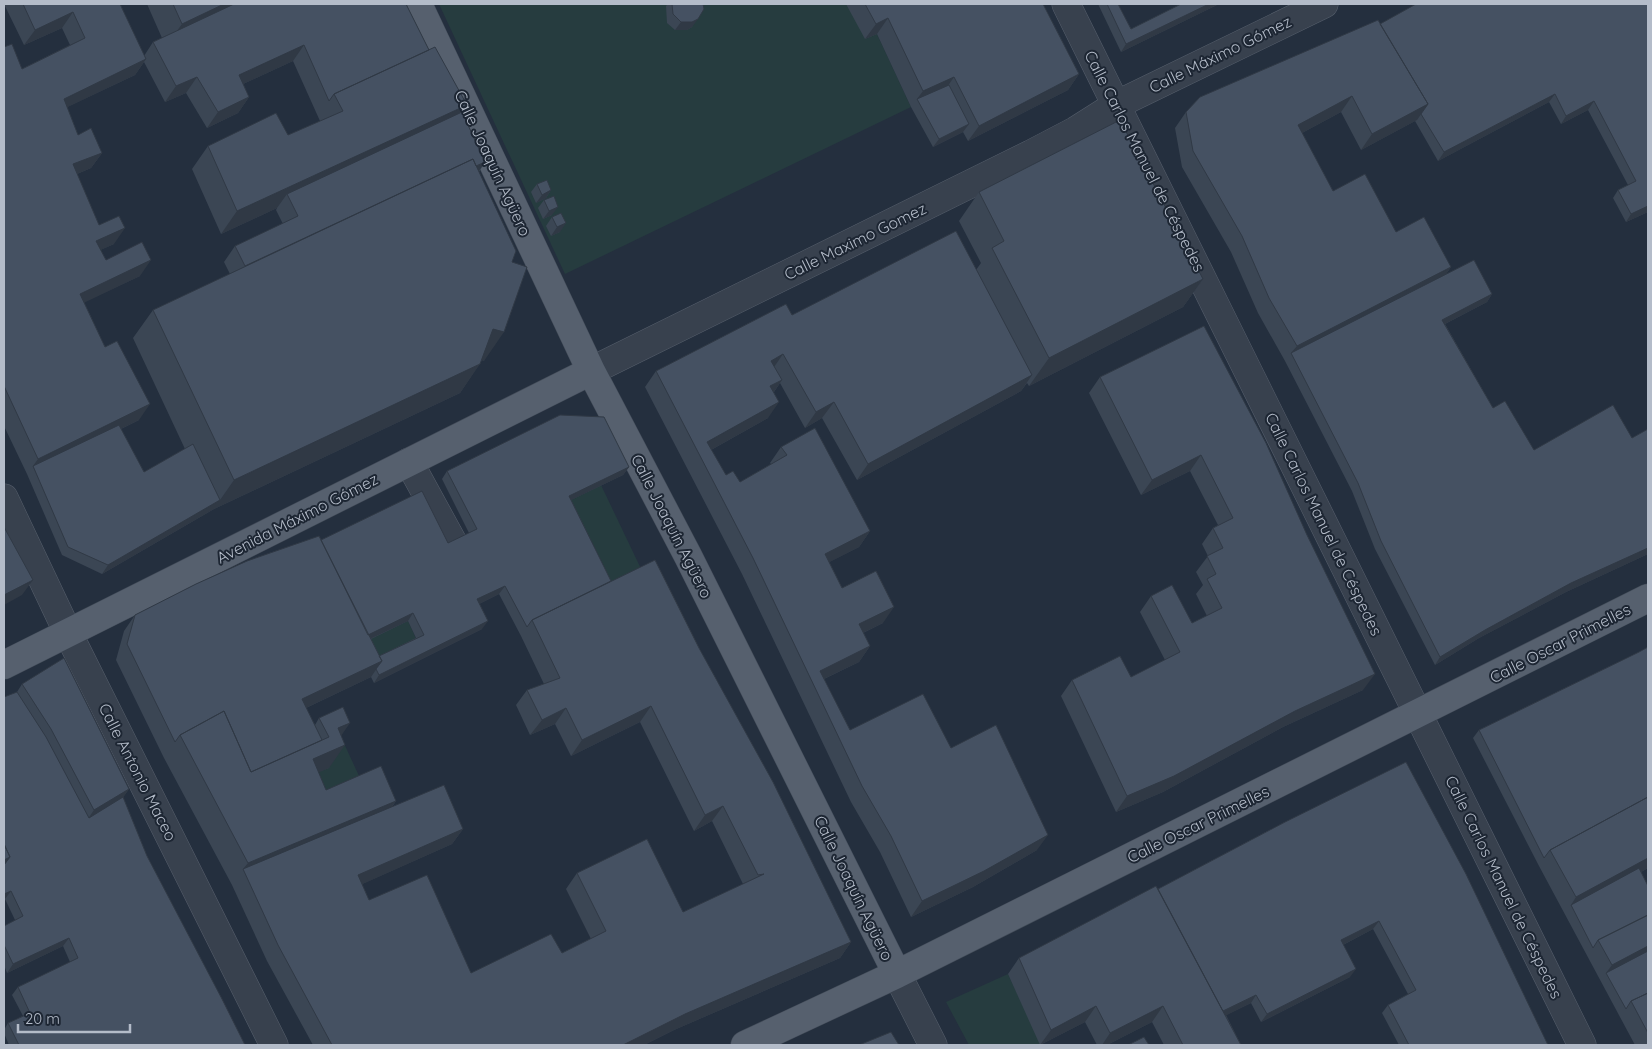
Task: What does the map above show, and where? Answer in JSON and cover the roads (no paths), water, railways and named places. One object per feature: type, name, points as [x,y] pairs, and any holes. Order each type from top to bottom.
[{"type":"main road","name":"Calle Joaquín Agüero","points":[[418,4],[591,372],[688,556],[896,974]]},
{"type":"main road","name":"Avenida Máximo Gómez","points":[[4,665],[591,372]]},
{"type":"main road","name":"Calle Oscar Primelles","points":[[745,1045],[896,974],[1648,598]]},
{"type":"street","name":"Calle Carlos Manuel de Céspedes","points":[[1066,4],[1582,1045]]},
{"type":"street","name":"Calle Máximo Gómez","points":[[1116,105],[1324,4]]},
{"type":"street","name":"Calle Maximo Gomez","points":[[591,372],[1031,154],[1075,131],[1116,105]]},
{"type":"street","points":[[409,462],[456,548]]},
{"type":"street","name":"Calle Antonio Maceo","points":[[4,498],[68,634],[274,1045]]},
{"type":"street","name":"Calle Joaquín Agüero","points":[[896,974],[933,1045]]}]
